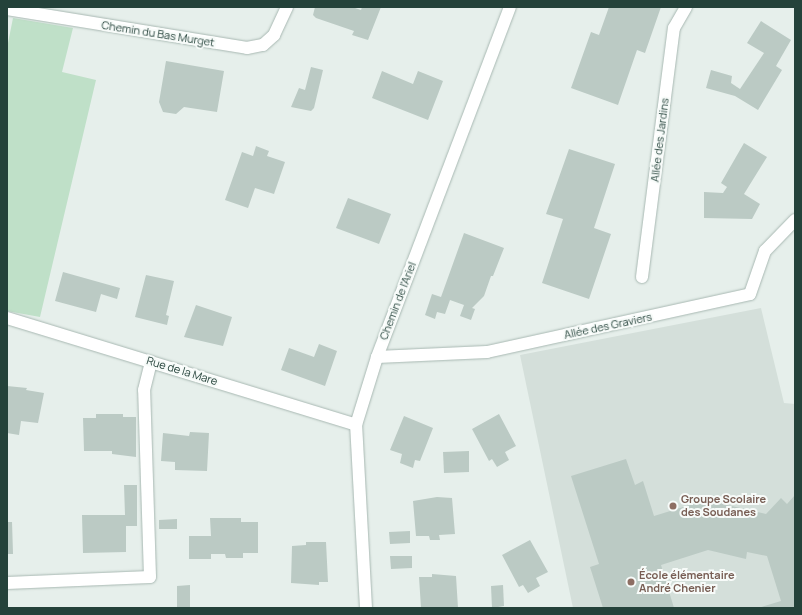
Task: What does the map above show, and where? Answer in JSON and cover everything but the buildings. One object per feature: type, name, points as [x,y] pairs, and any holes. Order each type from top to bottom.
[{"type":"street","name":"Chemin du Bas Murget","points":[[7,9],[247,48],[263,45],[274,35],[287,7]]},
{"type":"street","name":"Chemin de l'Ariel","points":[[366,608],[356,425],[377,357],[510,7]]},
{"type":"street","name":"Allée des Jardins","points":[[642,277],[674,28],[686,7]]},
{"type":"street","name":"Allée des Graviers","points":[[377,357],[487,352],[750,294],[765,250],[795,220]]},
{"type":"street","name":"Rue de la Mare","points":[[7,318],[356,425]]},
{"type":"street","points":[[7,583],[150,577],[144,390],[151,362]]},
{"type":"shaded area","name":"Groupe Scolaire des Soudanes","points":[[761,308],[784,403],[795,404],[795,608],[573,608],[520,355]]},
{"type":"green space","points":[[13,18],[73,28],[62,72],[96,80],[40,317],[7,311],[7,48]]},
{"type":"place","name":"Groupe Scolaire des Soudanes","points":[[673,506]]},
{"type":"place","name":"École élémentaire André Chenier","points":[[631,582]]}]
